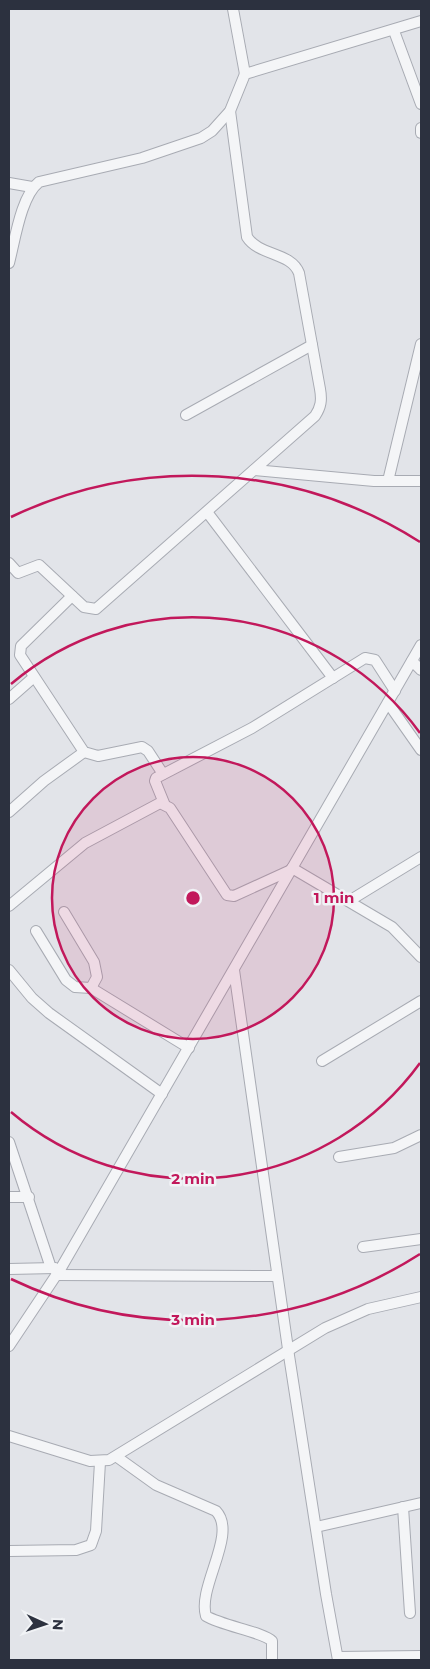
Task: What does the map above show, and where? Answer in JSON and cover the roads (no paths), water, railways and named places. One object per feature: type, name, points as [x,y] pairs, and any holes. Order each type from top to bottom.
[{"type":"street","points":[[9,262],[26,198],[32,187],[47,178],[142,158],[201,138],[212,131],[230,111],[245,74],[233,9]]},
{"type":"street","points":[[245,74],[394,31],[421,21]]},
{"type":"street","points":[[394,31],[421,104]]},
{"type":"street","points":[[9,563],[18,573],[39,566],[84,607],[96,609],[207,512],[319,410],[321,396],[297,268],[290,262],[257,248],[247,237],[230,111]]},
{"type":"street","points":[[421,128],[421,133]]},
{"type":"street","points":[[9,183],[32,187]]},
{"type":"street","points":[[388,481],[421,344]]},
{"type":"street","points":[[186,415],[312,345]]},
{"type":"street","points":[[254,470],[388,481],[421,481]]},
{"type":"street","points":[[207,512],[333,678]]},
{"type":"street","points":[[72,596],[20,648],[20,655],[84,752],[98,756],[142,747],[148,751],[163,774]]},
{"type":"street","points":[[9,1346],[162,1094],[421,645]]},
{"type":"street","points":[[292,869],[234,896],[227,895],[170,808],[164,803],[155,780],[163,774],[245,732],[366,658],[372,658],[395,691]]},
{"type":"street","points":[[412,661],[421,670]]},
{"type":"street","points":[[9,699],[34,677]]},
{"type":"street","points":[[388,703],[421,750]]},
{"type":"street","points":[[9,812],[44,781],[84,752]]},
{"type":"street","points":[[9,906],[85,843],[156,803],[164,803]]},
{"type":"street","points":[[349,901],[421,856]]},
{"type":"street","points":[[292,869],[392,927],[421,957]]},
{"type":"street","points":[[64,912],[94,962],[97,977],[91,988]]},
{"type":"street","points":[[36,931],[66,980],[75,987],[91,988],[189,1048]]},
{"type":"street","points":[[9,970],[32,998],[49,1013],[162,1094]]},
{"type":"street","points":[[234,970],[288,1349],[338,1659],[421,1656]]},
{"type":"street","points":[[322,1061],[421,1001]]},
{"type":"street","points":[[339,1157],[394,1148],[421,1134]]},
{"type":"street","points":[[9,1142],[56,1270]]},
{"type":"street","points":[[9,1197],[29,1197]]},
{"type":"street","points":[[364,1247],[421,1239]]},
{"type":"street","points":[[9,1269],[277,1276]]},
{"type":"street","points":[[9,1436],[80,1459],[100,1462],[117,1457],[288,1349],[345,1318],[368,1309],[421,1297]]},
{"type":"street","points":[[117,1457],[156,1485],[216,1511],[221,1516],[223,1530],[204,1602],[206,1616],[235,1628],[268,1636],[272,1641],[272,1660]]},
{"type":"street","points":[[9,1551],[76,1550],[92,1545],[96,1531],[100,1462]]},
{"type":"street","points":[[316,1527],[421,1503]]},
{"type":"street","points":[[403,1507],[410,1613]]}]
